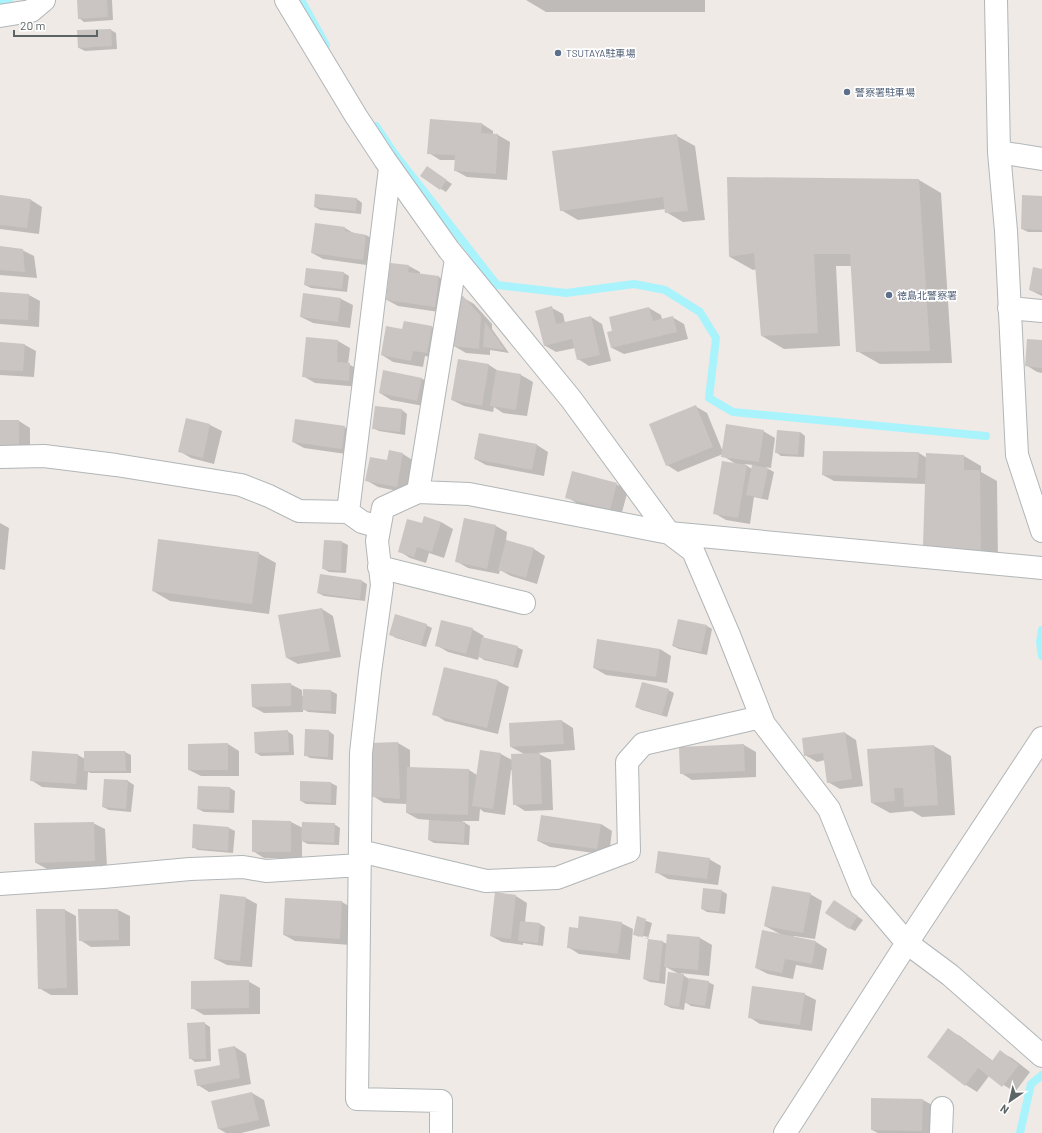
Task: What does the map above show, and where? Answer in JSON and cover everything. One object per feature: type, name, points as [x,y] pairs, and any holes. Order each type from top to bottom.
[{"type":"street","points":[[0,16],[31,11],[44,0]]},
{"type":"street","points":[[286,0],[356,116],[390,168],[456,259],[571,399],[669,533],[693,551],[732,642],[764,724],[829,810],[862,890],[907,942],[950,975],[1042,1056]]},
{"type":"street","points":[[996,0],[999,152],[1006,231],[1016,454],[1042,531]]},
{"type":"street","points":[[999,152],[1042,159]]},
{"type":"street","points":[[348,512],[390,168]]},
{"type":"street","points":[[418,492],[456,259]]},
{"type":"street","points":[[1010,308],[1042,311]]},
{"type":"street","points":[[0,457],[44,456],[116,465],[241,485],[269,496],[299,511],[348,512],[362,522],[379,527]]},
{"type":"street","points":[[441,1133],[441,1102],[357,1099],[361,753],[382,585],[377,541],[383,508],[418,492],[469,494],[669,533],[1042,568]]},
{"type":"street","points":[[379,567],[524,603]]},
{"type":"street","points":[[0,884],[190,870],[243,868],[266,871],[360,858],[486,881],[556,878],[629,851],[627,762],[643,744],[761,717]]},
{"type":"street","points":[[785,1133],[907,942],[1042,738]]},
{"type":"street","points":[[941,1133],[942,1108]]},
{"type":"building","points":[[77,0],[107,0],[108,17],[78,19]]},
{"type":"building","points":[[111,29],[112,46],[78,48],[77,30]]},
{"type":"building","points":[[430,119],[482,123],[481,133],[498,134],[496,174],[454,171],[455,155],[427,154]]},
{"type":"building","points":[[677,134],[688,211],[665,213],[663,197],[560,211],[552,151]]},
{"type":"building","points":[[427,166],[447,180],[440,190],[420,176]]},
{"type":"building","name":"徳島北警察署","points":[[727,177],[919,179],[930,351],[856,352],[850,254],[814,254],[818,333],[761,336],[754,253],[729,257]]},
{"type":"building","points":[[315,194],[357,198],[356,211],[314,207]]},
{"type":"building","points":[[0,195],[31,199],[27,228],[0,225]]},
{"type":"building","points":[[1022,195],[1042,196],[1042,230],[1021,229]]},
{"type":"building","points":[[315,223],[345,227],[345,231],[366,235],[363,260],[311,253]]},
{"type":"building","points":[[0,246],[23,249],[25,272],[0,270]]},
{"type":"building","points":[[390,263],[409,265],[408,272],[439,276],[435,307],[386,300]]},
{"type":"building","points":[[1033,267],[1042,269],[1042,293],[1029,290]]},
{"type":"building","points":[[306,268],[344,272],[342,289],[304,285]]},
{"type":"building","points":[[0,292],[29,294],[28,320],[0,319]]},
{"type":"building","points":[[303,293],[341,298],[338,322],[300,317]]},
{"type":"building","points":[[463,296],[481,316],[479,349],[453,346],[458,297]]},
{"type":"building","points":[[552,306],[556,324],[591,316],[600,355],[577,360],[572,339],[544,346],[535,311]]},
{"type":"building","points":[[649,307],[653,321],[673,316],[677,332],[611,348],[607,332],[612,331],[609,317]]},
{"type":"building","points":[[404,321],[432,326],[427,353],[413,351],[411,361],[381,355],[386,326],[402,329]]},
{"type":"building","points":[[485,322],[505,350],[483,347]]},
{"type":"building","points":[[306,337],[338,340],[337,362],[350,363],[349,381],[302,377]]},
{"type":"building","points":[[1027,339],[1042,340],[1042,368],[1025,366]]},
{"type":"building","points":[[0,342],[25,344],[23,371],[0,370]]},
{"type":"building","points":[[458,359],[489,364],[482,406],[451,400]]},
{"type":"building","points":[[383,370],[422,378],[417,401],[379,393]]},
{"type":"building","points":[[496,370],[521,374],[516,410],[490,406]]},
{"type":"building","points":[[696,405],[713,447],[666,466],[649,424]]},
{"type":"building","points":[[375,406],[402,409],[400,432],[372,429]]},
{"type":"building","points":[[186,418],[210,424],[203,458],[178,452]]},
{"type":"building","points":[[295,419],[345,426],[342,449],[292,442]]},
{"type":"building","points":[[0,420],[19,420],[19,449],[0,448]]},
{"type":"building","points":[[726,424],[764,430],[759,462],[721,457]]},
{"type":"building","points":[[777,430],[800,432],[798,455],[775,453]]},
{"type":"building","points":[[479,433],[537,444],[532,470],[474,459]]},
{"type":"building","points":[[389,450],[403,453],[397,487],[365,481],[370,457],[387,460]]},
{"type":"building","points":[[823,451],[919,452],[917,478],[822,475]]},
{"type":"building","points":[[926,453],[964,455],[964,470],[980,470],[981,552],[923,545]]},
{"type":"building","points":[[722,461],[747,465],[738,518],[713,514]]},
{"type":"building","points":[[752,465],[768,468],[762,498],[746,495]]},
{"type":"building","points":[[572,471],[617,483],[610,510],[565,498]]},
{"type":"building","points":[[424,516],[441,522],[432,552],[417,547],[414,557],[398,552],[407,519],[422,523]]},
{"type":"building","points":[[464,518],[496,525],[487,569],[455,562]]},
{"type":"building","points":[[158,539],[259,552],[252,604],[152,591]]},
{"type":"building","points":[[324,540],[342,541],[341,571],[322,569]]},
{"type":"building","points":[[506,540],[534,548],[526,578],[498,570]]},
{"type":"building","points":[[320,574],[362,580],[360,599],[317,593]]},
{"type":"building","points":[[322,608],[330,651],[286,658],[278,615]]},
{"type":"building","points":[[395,614],[427,624],[421,645],[389,635]]},
{"type":"building","points":[[678,619],[707,625],[701,652],[672,646]]},
{"type":"building","points":[[441,620],[473,628],[466,654],[435,646]]},
{"type":"building","points":[[482,637],[518,646],[513,666],[478,657]]},
{"type":"building","points":[[597,639],[660,649],[656,677],[593,668]]},
{"type":"building","points":[[444,667],[498,680],[487,728],[432,715]]},
{"type":"building","points":[[642,682],[669,689],[662,715],[635,707]]},
{"type":"building","points":[[291,683],[291,706],[252,707],[251,684]]},
{"type":"building","points":[[303,689],[331,690],[331,711],[302,710]]},
{"type":"building","points":[[562,720],[564,744],[510,747],[509,723]]},
{"type":"building","points":[[305,729],[329,730],[328,757],[304,756]]},
{"type":"building","points":[[288,730],[289,752],[255,753],[254,732]]},
{"type":"building","points":[[845,732],[852,779],[827,783],[823,753],[804,756],[802,738]]},
{"type":"building","points":[[398,742],[400,799],[372,797],[370,743]]},
{"type":"building","points":[[228,743],[228,770],[188,770],[188,744]]},
{"type":"building","points":[[744,744],[745,771],[680,774],[679,747]]},
{"type":"building","points":[[934,745],[938,805],[904,807],[903,788],[894,788],[895,801],[871,803],[867,749]]},
{"type":"building","points":[[480,750],[501,753],[493,809],[472,806]]},
{"type":"building","points":[[32,751],[78,754],[76,784],[30,781]]},
{"type":"building","points":[[84,751],[125,751],[126,771],[84,771]]},
{"type":"building","points":[[540,753],[542,804],[513,805],[511,754]]},
{"type":"building","points":[[407,767],[469,769],[468,815],[406,813]]},
{"type":"building","points":[[104,779],[128,780],[126,809],[102,807]]},
{"type":"building","points":[[300,781],[331,782],[331,803],[300,801]]},
{"type":"building","points":[[198,786],[230,787],[229,810],[197,809]]},
{"type":"building","points":[[541,815],[601,824],[597,849],[537,841]]},
{"type":"building","points":[[252,820],[291,821],[291,852],[252,852]]},
{"type":"building","points":[[429,820],[465,822],[464,843],[428,840]]},
{"type":"building","points":[[94,822],[95,861],[35,863],[34,823]]},
{"type":"building","points":[[302,822],[335,823],[334,843],[301,841]]},
{"type":"building","points":[[193,824],[229,827],[228,851],[192,848]]},
{"type":"building","points":[[658,851],[710,858],[707,879],[655,873]]},
{"type":"building","points":[[772,886],[811,893],[803,933],[764,926]]},
{"type":"building","points":[[703,888],[722,890],[719,912],[701,909]]},
{"type":"building","points":[[495,892],[516,895],[511,939],[490,936]]},
{"type":"building","points":[[220,894],[246,897],[240,961],[214,959]]},
{"type":"building","points":[[285,898],[342,901],[340,939],[283,935]]},
{"type":"building","points":[[834,900],[858,916],[849,929],[825,913]]},
{"type":"building","points":[[36,909],[65,909],[67,988],[38,989]]},
{"type":"building","points":[[78,909],[118,909],[119,940],[79,941]]},
{"type":"building","points":[[579,916],[622,922],[618,954],[567,948],[569,927],[578,928]]},
{"type":"building","points":[[637,916],[646,919],[643,937],[633,935]]},
{"type":"building","points":[[520,921],[540,923],[538,943],[518,941]]},
{"type":"building","points":[[762,930],[816,941],[812,964],[785,959],[782,973],[755,968]]},
{"type":"building","points":[[667,934],[700,937],[698,970],[664,967]]},
{"type":"building","points":[[648,939],[663,941],[659,981],[643,979]]},
{"type":"building","points":[[668,972],[684,974],[679,1007],[664,1005]]},
{"type":"building","points":[[689,978],[709,981],[705,1006],[685,1003]]},
{"type":"building","points":[[249,980],[249,1008],[191,1009],[191,981]]},
{"type":"building","points":[[752,986],[805,993],[800,1025],[748,1018]]},
{"type":"building","points":[[205,1022],[206,1059],[189,1059],[187,1023]]},
{"type":"building","points":[[948,1028],[992,1061],[1000,1050],[1019,1065],[1002,1087],[978,1068],[965,1086],[927,1057]]},
{"type":"building","points":[[235,1046],[240,1078],[197,1086],[194,1070],[220,1065],[218,1049]]},
{"type":"building","points":[[252,1092],[259,1120],[218,1129],[211,1101]]},
{"type":"building","points":[[871,1098],[923,1099],[922,1131],[871,1130]]},
{"type":"waterway","points":[[0,4],[4,4],[9,0]]},
{"type":"waterway","points":[[301,0],[326,45]]},
{"type":"waterway","points":[[376,126],[394,153],[497,285],[566,293],[634,284],[665,290],[700,312],[716,338],[709,398],[733,412],[986,436]]},
{"type":"waterway","points":[[1042,630],[1040,642],[1042,656]]},
{"type":"waterway","points":[[1020,1133],[1031,1084],[1042,1075]]},
{"type":"place","name":"TSUTAYA駐車場","points":[[558,53]]},
{"type":"place","name":"警察署駐車場","points":[[847,92]]},
{"type":"place","name":"徳島北警察署","points":[[889,295]]}]
